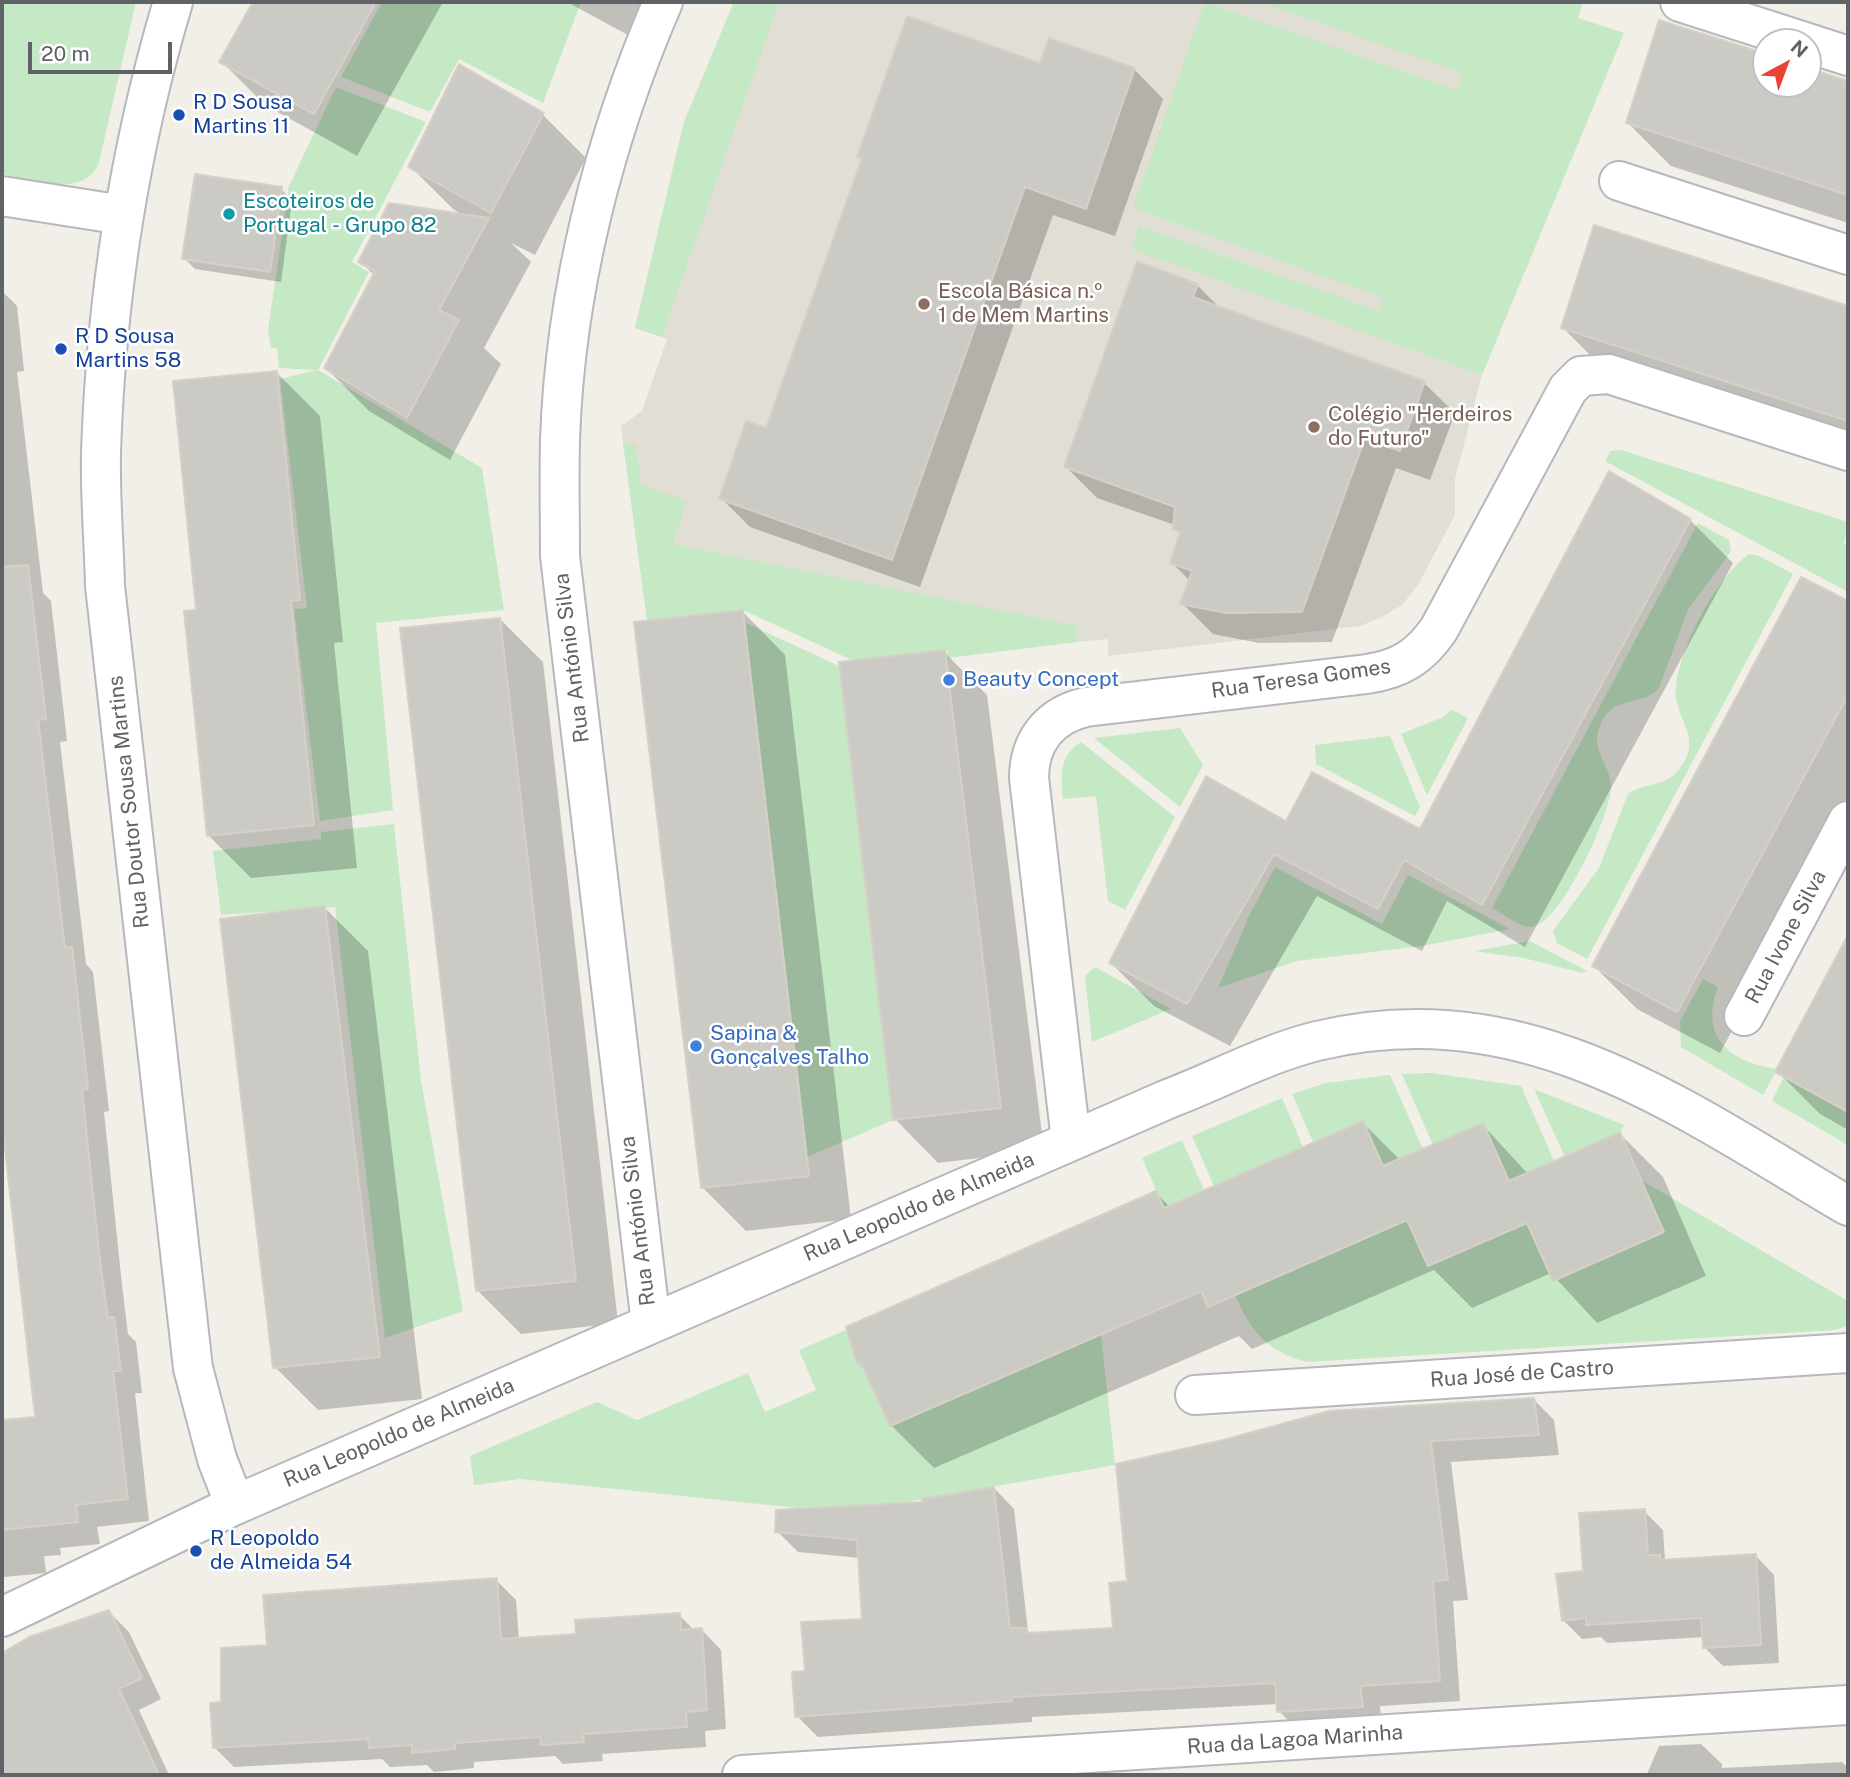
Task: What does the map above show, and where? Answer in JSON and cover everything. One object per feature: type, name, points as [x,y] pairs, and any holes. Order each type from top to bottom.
[{"type":"street","name":"Rua Doutor Sousa Martins","points":[[173,2],[153,69],[123,215],[108,326],[102,430],[105,586],[194,1368],[217,1458],[234,1505]]},
{"type":"street","name":"Rua António Silva","points":[[651,1324],[560,556],[560,451],[570,335],[589,233],[614,133],[663,2]]},
{"type":"street","points":[[1680,2],[1763,28]]},
{"type":"street","points":[[1822,47],[1848,56]]},
{"type":"street","points":[[1619,181],[1848,255]]},
{"type":"street","points":[[2,196],[123,215]]},
{"type":"street","name":"Rua Teresa Gomes","points":[[1071,1141],[1029,778],[1034,746],[1056,718],[1086,707],[1367,674],[1389,670],[1409,662],[1426,647],[1439,629],[1567,389],[1581,376],[1609,374],[1848,451]]},
{"type":"street","name":"Rua Ivone Silva","points":[[1744,1016],[1848,821]]},
{"type":"street","name":"Rua Leopoldo de Almeida","points":[[2,1617],[234,1505],[1250,1064],[1317,1041],[1394,1031],[1471,1033],[1536,1045],[1620,1075],[1848,1206]]},
{"type":"street","name":"Rua José de Castro","points":[[1195,1395],[1848,1353]]},
{"type":"street","name":"Rua da Lagoa Marinha","points":[[742,1775],[1848,1704]]},
{"type":"shaded area","name":"Escola Básica n.º 1 de Mem Martins","points":[[734,2],[1330,2],[1509,41],[1375,336],[1482,375],[1455,479],[1455,515],[1418,585],[1402,605],[1360,626],[1108,656],[1108,639],[1077,642],[639,554],[621,426],[642,411],[667,339],[635,328],[684,122]]},
{"type":"green space","points":[[2,2],[136,2],[99,162],[92,174],[82,181],[56,184],[2,174]]},
{"type":"green space","points":[[382,2],[581,2],[543,103],[459,59],[430,112],[341,77]]},
{"type":"green space","points":[[734,2],[779,2],[662,337],[635,328],[684,122]]},
{"type":"green space","points":[[1205,2],[1457,90],[1462,73],[1260,2],[1583,2],[1578,18],[1624,33],[1482,375],[1131,249],[1139,226],[1379,311],[1384,298],[1133,208]]},
{"type":"green space","points":[[336,87],[426,122],[352,262],[369,272],[318,370],[482,468],[504,610],[376,623],[393,810],[320,821],[294,609],[307,608],[280,379],[317,370],[279,368],[277,348],[271,348],[268,330],[289,186]]},
{"type":"green space","points":[[623,443],[636,445],[641,485],[687,501],[673,544],[1077,626],[1077,642],[948,658],[947,650],[852,660],[743,610],[647,621]]},
{"type":"green space","points":[[1621,450],[1848,522],[1844,543],[1848,547],[1848,592],[1605,461],[1611,451]]},
{"type":"green space","points":[[1698,523],[1729,540],[1731,551],[1688,610],[1659,688],[1645,698],[1614,708],[1602,721],[1598,731],[1598,748],[1611,787],[1603,820],[1582,867],[1556,908],[1543,922],[1531,927],[1521,925],[1492,908]]},
{"type":"green space","points":[[1749,554],[1757,555],[1793,574],[1587,959],[1557,943],[1553,931],[1599,868],[1628,794],[1671,777],[1685,761],[1689,739],[1676,699],[1684,653],[1712,596],[1736,565]]},
{"type":"green space","points":[[744,622],[839,666],[893,1120],[807,1157]]},
{"type":"green space","points":[[1452,710],[1468,718],[1427,795],[1401,734],[1443,717]]},
{"type":"green space","points":[[1180,728],[1203,765],[1180,807],[1094,738]]},
{"type":"green space","points":[[1390,736],[1420,807],[1415,816],[1316,764],[1315,745]]},
{"type":"green space","points":[[1081,742],[1175,817],[1125,910],[1108,901],[1096,796],[1063,799],[1062,774],[1065,760]]},
{"type":"green space","points":[[394,824],[421,1081],[463,1311],[385,1338],[335,907],[221,915],[213,851],[321,839],[321,832]]},
{"type":"green space","points":[[1275,867],[1382,924],[1408,875],[1510,929],[1422,946],[1297,961],[1218,988],[1249,916]]},
{"type":"green space","points":[[1530,941],[1587,971],[1583,973],[1524,958],[1474,951]]},
{"type":"green space","points":[[1095,967],[1171,1009],[1092,1042],[1085,976]]},
{"type":"green space","points":[[1703,979],[1718,987],[1713,1005],[1713,1020],[1716,1034],[1723,1044],[1745,1060],[1777,1069],[1763,1095],[1681,1047],[1680,1021]]},
{"type":"green space","points":[[1431,1073],[1521,1086],[1554,1161],[1509,1181],[1483,1123],[1433,1145],[1402,1074]]},
{"type":"green space","points":[[1390,1075],[1423,1149],[1383,1166],[1363,1121],[1313,1142],[1292,1094],[1326,1083]]},
{"type":"green space","points":[[1784,1077],[1848,1112],[1848,1145],[1772,1101]]},
{"type":"green space","points":[[1534,1089],[1624,1125],[1620,1132],[1565,1157]]},
{"type":"green space","points":[[1282,1098],[1303,1147],[1214,1186],[1192,1136]]},
{"type":"green space","points":[[1182,1140],[1204,1190],[1164,1208],[1142,1158]]},
{"type":"green space","points":[[1641,1180],[1848,1301],[1848,1326],[1835,1330],[1307,1362],[1282,1353],[1262,1339],[1235,1295],[1407,1220],[1428,1266],[1527,1223],[1553,1281],[1664,1233]]},
{"type":"green space","points":[[846,1330],[890,1426],[1101,1334],[1115,1465],[901,1503],[798,1508],[520,1479],[474,1485],[470,1456],[597,1402],[637,1420],[748,1373],[765,1412],[816,1390],[799,1350]]},
{"type":"building","points":[[253,2],[376,2],[314,114],[219,62]]},
{"type":"building","points":[[907,16],[1040,63],[1049,38],[1135,68],[1086,209],[1025,187],[892,560],[719,499],[746,421],[766,428],[862,158],[857,157]]},
{"type":"building","points":[[1659,20],[1752,50],[1752,98],[1822,98],[1822,73],[1848,81],[1848,195],[1626,123]]},
{"type":"building","points":[[459,64],[544,113],[491,213],[408,167]]},
{"type":"building","name":"Escoteiros de Portugal - Grupo 82","points":[[195,174],[282,187],[270,272],[182,259]]},
{"type":"building","points":[[389,203],[489,218],[439,310],[459,320],[407,418],[324,368],[375,271],[358,262]]},
{"type":"building","points":[[1594,225],[1848,306],[1848,421],[1561,328]]},
{"type":"building","points":[[1137,261],[1198,284],[1193,297],[1425,381],[1400,451],[1365,438],[1302,612],[1227,613],[1180,604],[1192,571],[1170,563],[1180,532],[1173,529],[1175,507],[1064,467]]},
{"type":"building","points":[[277,371],[300,600],[291,600],[314,825],[207,836],[184,611],[196,610],[173,381]]},
{"type":"building","points":[[1609,471],[1691,519],[1482,905],[1404,860],[1378,909],[1274,854],[1187,1004],[1109,963],[1206,776],[1286,821],[1312,772],[1420,829]]},
{"type":"building","points":[[28,565],[46,719],[38,720],[65,948],[72,947],[88,1089],[82,1090],[100,1261],[108,1318],[114,1317],[121,1371],[113,1371],[128,1499],[76,1505],[78,1522],[2,1530],[2,1420],[35,1417],[2,1122],[2,567]]},
{"type":"building","points":[[1801,577],[1848,601],[1848,695],[1677,1012],[1592,966]]},
{"type":"building","points":[[743,610],[809,1176],[701,1188],[634,622]]},
{"type":"building","points":[[500,618],[576,1281],[476,1291],[400,628]]},
{"type":"building","points":[[945,650],[1001,1108],[893,1120],[839,662]]},
{"type":"building","points":[[325,906],[380,1357],[273,1368],[220,919]]},
{"type":"building","points":[[1848,935],[1848,1112],[1775,1072]]},
{"type":"building","points":[[1363,1121],[1383,1166],[1483,1123],[1509,1181],[1620,1132],[1664,1232],[1553,1281],[1527,1223],[1428,1266],[1407,1220],[1208,1307],[1201,1291],[890,1426],[861,1363],[857,1364],[846,1327],[1156,1191],[1164,1208]]},
{"type":"building","points":[[1534,1398],[1539,1435],[1431,1441],[1448,1580],[1433,1581],[1440,1681],[1360,1686],[1363,1707],[1277,1712],[1275,1683],[1012,1697],[1012,1701],[795,1717],[792,1672],[805,1671],[801,1622],[862,1619],[857,1540],[775,1532],[776,1510],[923,1502],[922,1499],[994,1487],[1010,1628],[1027,1628],[1027,1633],[1113,1628],[1109,1583],[1127,1581],[1116,1464],[1223,1440],[1329,1411]]},
{"type":"building","points":[[1645,1509],[1648,1555],[1660,1555],[1660,1560],[1756,1554],[1761,1645],[1703,1648],[1701,1618],[1586,1625],[1586,1618],[1562,1621],[1556,1574],[1583,1571],[1579,1513]]},
{"type":"building","points":[[497,1578],[501,1639],[576,1634],[575,1620],[680,1613],[681,1630],[702,1628],[707,1710],[686,1712],[687,1727],[583,1734],[584,1742],[541,1745],[540,1737],[455,1743],[455,1749],[412,1753],[412,1745],[369,1748],[368,1739],[213,1748],[210,1703],[221,1702],[221,1648],[267,1645],[263,1595]]},
{"type":"building","points":[[109,1610],[142,1678],[119,1689],[159,1775],[2,1775],[2,1653],[29,1637]]},
{"type":"place","name":"R D Sousa Martins 11","points":[[179,115]]},
{"type":"place","name":"Escoteiros de Portugal - Grupo 82","points":[[229,214]]},
{"type":"place","name":"Escola Básica n.º 1 de Mem Martins","points":[[924,304]]},
{"type":"place","name":"R D Sousa Martins 58","points":[[61,349]]},
{"type":"place","name":"Colégio \"Herdeiros do Futuro\"","points":[[1314,427]]},
{"type":"place","name":"Beauty Concept","points":[[949,680]]},
{"type":"place","name":"Sapina & Gonçalves Talho","points":[[696,1046]]},
{"type":"place","name":"R Leopoldo de Almeida 54","points":[[196,1551]]}]
